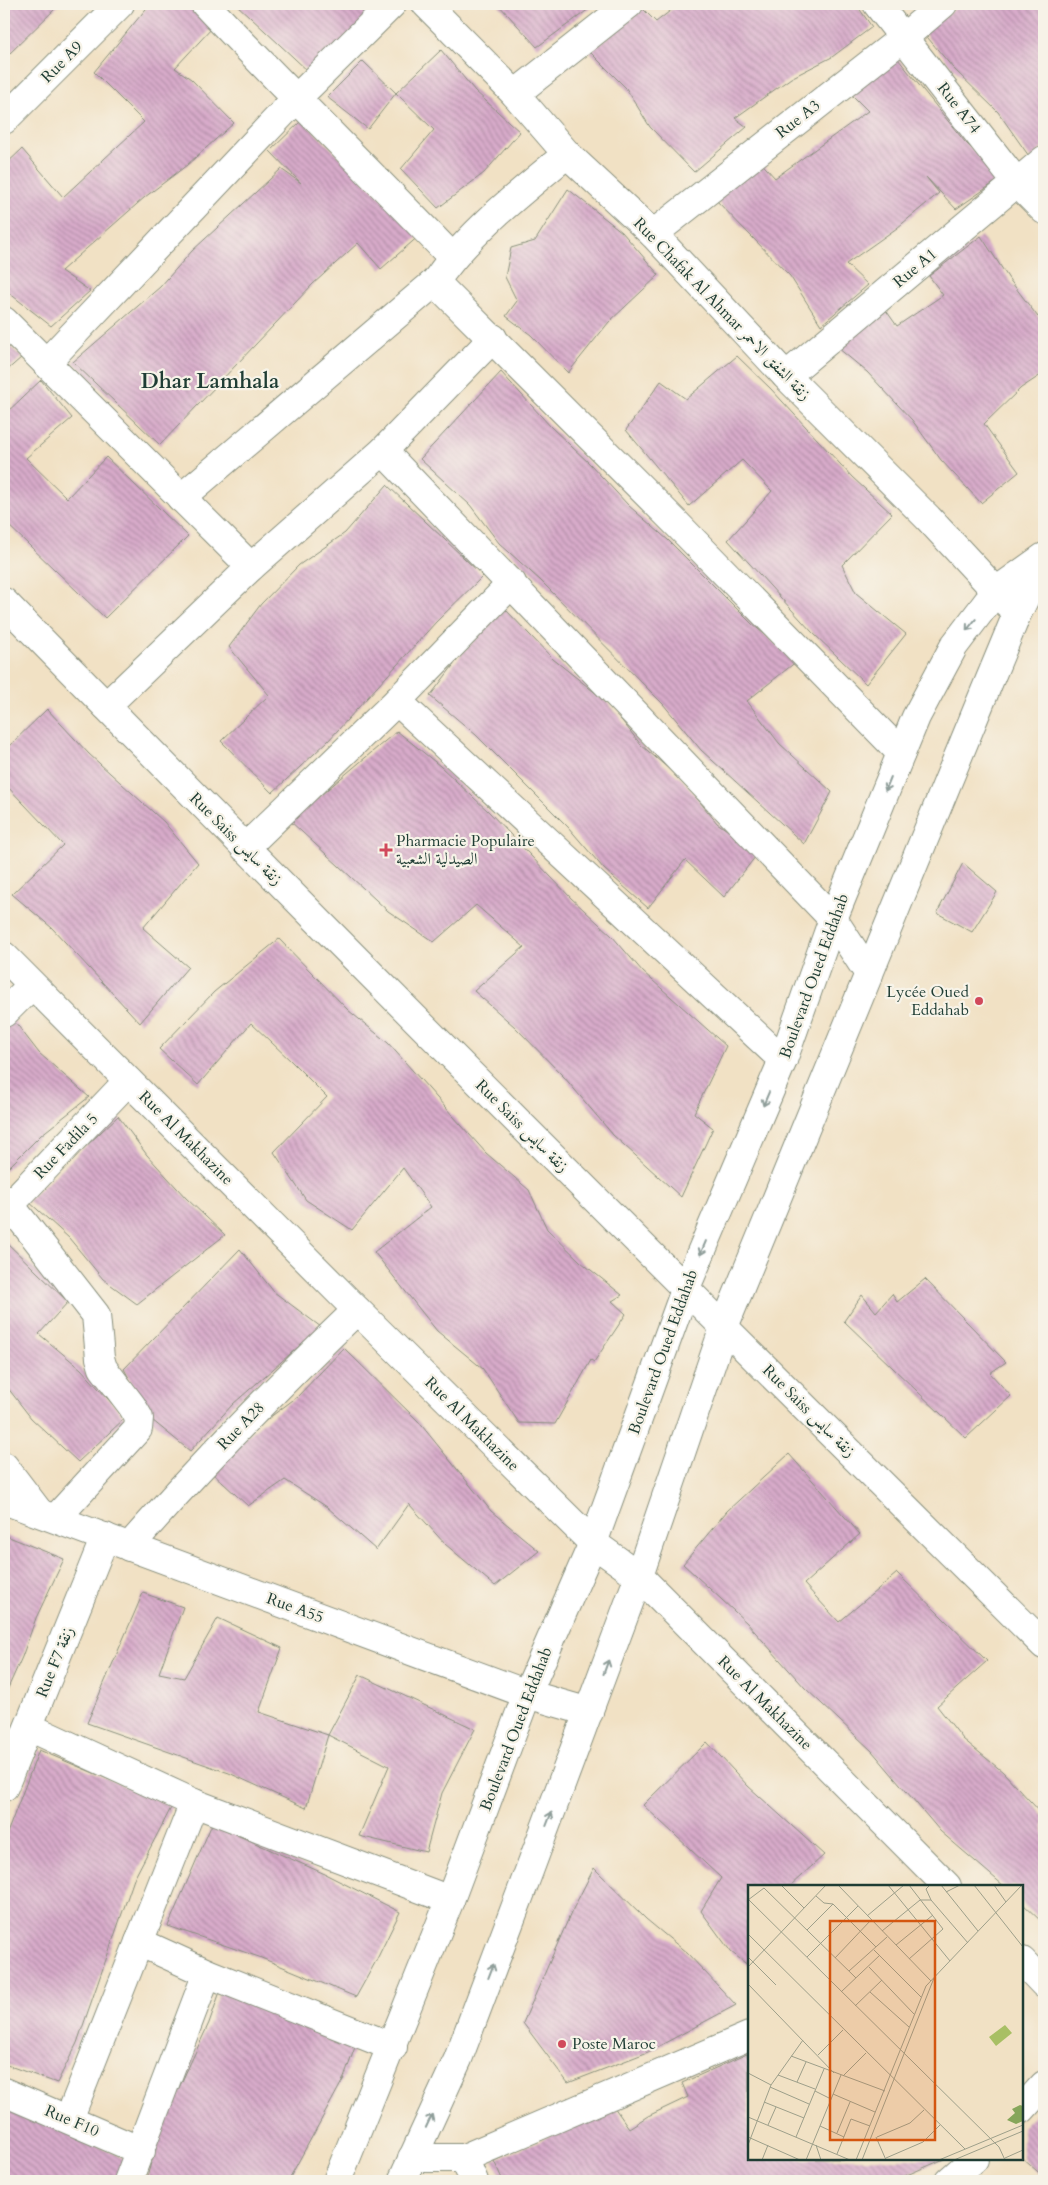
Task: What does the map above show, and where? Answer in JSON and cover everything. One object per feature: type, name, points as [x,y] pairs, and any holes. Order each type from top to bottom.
[{"type":"street","name":"Rue A9","points":[[4,120],[120,4]]},
{"type":"street","points":[[205,4],[295,100],[452,257]]},
{"type":"street","points":[[46,363],[295,100],[392,4]]},
{"type":"street","name":"Rue Chafak Al Ahmar زنقة الشفق الاحمر","points":[[426,4],[516,94],[567,154],[653,234],[786,376],[928,518],[995,592],[1018,614]]},
{"type":"street","points":[[516,94],[629,4]]},
{"type":"street","name":"Rue A74","points":[[876,4],[904,37],[1017,184],[1044,210]]},
{"type":"street","name":"Rue A3","points":[[653,234],[904,37],[943,4]]},
{"type":"street","points":[[181,498],[435,282],[452,257],[512,199],[567,154]]},
{"type":"street","name":"Rue A1","points":[[786,376],[1044,160]]},
{"type":"street","points":[[435,282],[493,338],[901,753]]},
{"type":"street","points":[[4,321],[251,567]]},
{"type":"street","points":[[106,706],[251,567],[383,451],[493,338]]},
{"type":"street","points":[[383,451],[833,919],[869,974]]},
{"type":"street","name":"Boulevard Oued Eddahab","points":[[336,2181],[392,2047],[450,1900],[527,1694],[593,1543],[685,1290],[783,1060],[833,919],[916,717],[954,646],[995,592],[1044,558]]},
{"type":"street","name":"Boulevard Oued Eddahab","points":[[407,2170],[458,2059],[589,1712],[640,1576],[724,1328],[1018,614],[1044,558]]},
{"type":"street","points":[[245,848],[396,701],[512,583]]},
{"type":"street","name":"Rue Saiss زنقة سايس","points":[[4,602],[245,848],[685,1290],[1044,1645]]},
{"type":"street","points":[[396,701],[783,1060]]},
{"type":"street","name":"Rue Al Makhazine","points":[[4,956],[357,1310],[593,1543],[640,1576],[941,1884]]},
{"type":"street","points":[[4,1013],[32,985]]},
{"type":"street","name":"Rue Fadila 5","points":[[7,1208],[128,1081]]},
{"type":"street","points":[[4,1466],[48,1515],[138,1429],[138,1418],[132,1406],[103,1368],[100,1358],[96,1315],[7,1208]]},
{"type":"street","name":"Rue A28","points":[[117,1542],[185,1484],[292,1373],[357,1310]]},
{"type":"street","name":"Rue A55","points":[[4,1500],[527,1694],[589,1712]]},
{"type":"street","name":"Rue F7 زنقة","points":[[6,1776],[117,1542]]},
{"type":"street","points":[[29,1726],[194,1803],[450,1900]]},
{"type":"street","points":[[69,2119],[194,1803]]},
{"type":"street","points":[[138,1942],[207,1973],[392,2047]]},
{"type":"street","points":[[1023,1962],[1044,1984]]},
{"type":"street","points":[[128,2181],[207,1973]]},
{"type":"street","points":[[407,2170],[469,2170],[748,2036]]},
{"type":"street","points":[[1023,2108],[1044,2085]]},
{"type":"street","name":"Rue F10","points":[[4,2092],[140,2150]]},
{"type":"street","points":[[949,2181],[973,2160]]},
{"type":"building","points":[[4,4],[60,4],[4,59]]},
{"type":"building","points":[[150,4],[185,4],[212,28],[175,68],[191,79],[234,123],[187,165],[145,197],[61,271],[90,291],[51,326],[4,289],[4,166],[22,149],[63,197],[144,122],[94,72]]},
{"type":"building","points":[[236,4],[388,4],[309,72]]},
{"type":"building","points":[[498,4],[590,4],[593,6],[537,47]]},
{"type":"building","points":[[679,4],[856,4],[872,27],[832,57],[791,78],[735,118],[747,127],[694,172],[650,127],[626,88],[590,52],[643,9],[656,22]]},
{"type":"building","points":[[962,4],[1044,4],[1044,146],[1031,159],[998,112],[953,68],[923,32]]},
{"type":"building","points":[[441,50],[475,91],[520,132],[484,173],[438,208],[401,169],[434,130],[396,93]]},
{"type":"building","points":[[894,54],[965,142],[1001,178],[956,209],[926,177],[939,193],[897,228],[846,264],[868,285],[821,325],[790,276],[712,196],[757,158],[775,178],[868,111],[848,91]]},
{"type":"building","points":[[363,61],[396,93],[368,129],[327,97]]},
{"type":"building","points":[[302,120],[420,235],[381,269],[358,243],[313,284],[160,445],[73,362],[160,287],[192,251],[281,169],[301,183],[270,151]]},
{"type":"building","points":[[568,189],[622,232],[659,275],[609,322],[568,373],[531,335],[506,316],[517,301],[505,277],[511,248],[535,241]]},
{"type":"building","points":[[981,236],[1009,279],[1038,317],[1044,312],[1044,373],[1021,388],[984,424],[1019,472],[981,503],[941,460],[912,420],[867,372],[838,348],[885,309],[897,326],[943,295],[929,276]]},
{"type":"building","points":[[4,342],[22,357],[4,373]]},
{"type":"building","points":[[737,356],[771,389],[852,477],[892,514],[842,565],[856,593],[906,634],[866,684],[812,632],[728,540],[772,491],[742,460],[689,506],[626,430],[661,381],[686,399]]},
{"type":"building","points":[[501,372],[551,427],[590,464],[628,505],[668,540],[752,624],[797,661],[747,701],[779,743],[832,792],[804,844],[701,750],[663,704],[541,581],[499,543],[470,505],[420,459]]},
{"type":"building","points":[[41,380],[72,418],[26,458],[67,498],[106,457],[188,536],[105,618],[4,521],[4,415]]},
{"type":"building","points":[[387,485],[483,576],[436,622],[328,741],[272,793],[221,741],[269,695],[229,647],[261,604],[299,565],[345,533]]},
{"type":"building","points":[[505,609],[553,659],[608,703],[641,745],[683,781],[717,823],[759,852],[724,897],[685,860],[648,908],[604,869],[568,827],[476,735],[430,696],[465,650]]},
{"type":"building","points":[[47,709],[89,754],[164,822],[198,863],[143,928],[188,967],[140,1023],[52,928],[12,894],[63,845],[4,783],[4,751]]},
{"type":"building","points":[[397,731],[440,766],[489,812],[571,898],[612,936],[643,972],[726,1046],[694,1113],[713,1128],[681,1197],[613,1135],[564,1077],[515,1027],[474,991],[524,947],[476,905],[434,942],[388,911],[290,821]]},
{"type":"building","points":[[963,863],[997,892],[972,932],[937,913]]},
{"type":"building","points":[[279,939],[348,1010],[388,1043],[486,1153],[529,1190],[547,1229],[581,1262],[622,1295],[612,1301],[626,1314],[594,1362],[591,1360],[555,1424],[519,1423],[483,1369],[437,1331],[374,1252],[431,1207],[403,1168],[352,1230],[306,1200],[274,1152],[327,1097],[251,1023],[198,1085],[159,1049],[214,992]]},
{"type":"building","points":[[12,1018],[39,1053],[89,1097],[41,1135],[4,1172],[4,1026]]},
{"type":"building","points":[[118,1116],[147,1155],[186,1198],[225,1235],[137,1304],[103,1279],[69,1238],[28,1201]]},
{"type":"building","points":[[4,1240],[68,1302],[39,1334],[81,1369],[125,1418],[78,1462],[31,1418],[4,1383]]},
{"type":"building","points":[[240,1249],[274,1292],[321,1327],[233,1404],[190,1451],[152,1420],[124,1369]]},
{"type":"building","points":[[925,1279],[1006,1362],[990,1373],[1011,1396],[966,1438],[844,1321],[862,1295],[876,1312],[892,1294],[897,1302]]},
{"type":"building","points":[[344,1348],[418,1421],[491,1511],[539,1551],[495,1586],[445,1544],[409,1504],[376,1550],[327,1507],[285,1480],[248,1506],[210,1471],[261,1424],[297,1397]]},
{"type":"building","points":[[789,1454],[860,1534],[804,1584],[839,1622],[897,1573],[987,1661],[937,1706],[963,1739],[1003,1772],[1044,1816],[1044,1924],[1023,1904],[1023,1885],[1003,1885],[940,1831],[872,1751],[805,1688],[747,1623],[683,1564],[727,1511]]},
{"type":"building","points":[[4,1535],[64,1559],[36,1618],[22,1657],[4,1697]]},
{"type":"building","points":[[143,1593],[183,1607],[159,1673],[184,1678],[218,1618],[282,1648],[259,1712],[328,1735],[306,1808],[229,1773],[87,1723]]},
{"type":"building","points":[[360,1675],[475,1729],[442,1793],[426,1852],[359,1836],[389,1766],[328,1735]]},
{"type":"building","points":[[707,1742],[748,1786],[824,1855],[791,1885],[748,1885],[748,1965],[731,1952],[701,1911],[721,1878],[643,1805]]},
{"type":"building","points":[[39,1750],[172,1806],[134,1879],[77,2043],[57,2083],[4,2064],[4,1841]]},
{"type":"building","points":[[212,1824],[325,1874],[400,1912],[356,1997],[259,1957],[168,1926]]},
{"type":"building","points":[[594,1868],[646,1919],[687,1953],[736,2005],[648,2052],[568,2083],[523,2023],[571,1913]]},
{"type":"building","points":[[222,1986],[282,2018],[355,2047],[344,2078],[288,2181],[146,2181],[156,2144],[171,2105],[209,2023]]},
{"type":"building","points":[[747,2054],[748,2160],[942,2160],[893,2181],[503,2181],[494,2161],[614,2107],[629,2128],[648,2116],[688,2097],[682,2083]]},
{"type":"building","points":[[4,2105],[49,2122],[125,2159],[117,2181],[4,2181]]},
{"type":"building","points":[[1044,2105],[1044,2177],[1023,2159],[1023,2126]]},
{"type":"place","name":"Pharmacie Populaire الصيدلية الشعبية","points":[[386,850]]},
{"type":"place","name":"Lycée Oued Eddahab","points":[[979,1001]]},
{"type":"place","name":"Poste Maroc","points":[[562,2044]]},
{"type":"district","name":"Dhar Lamhala","points":[[210,381]]}]
